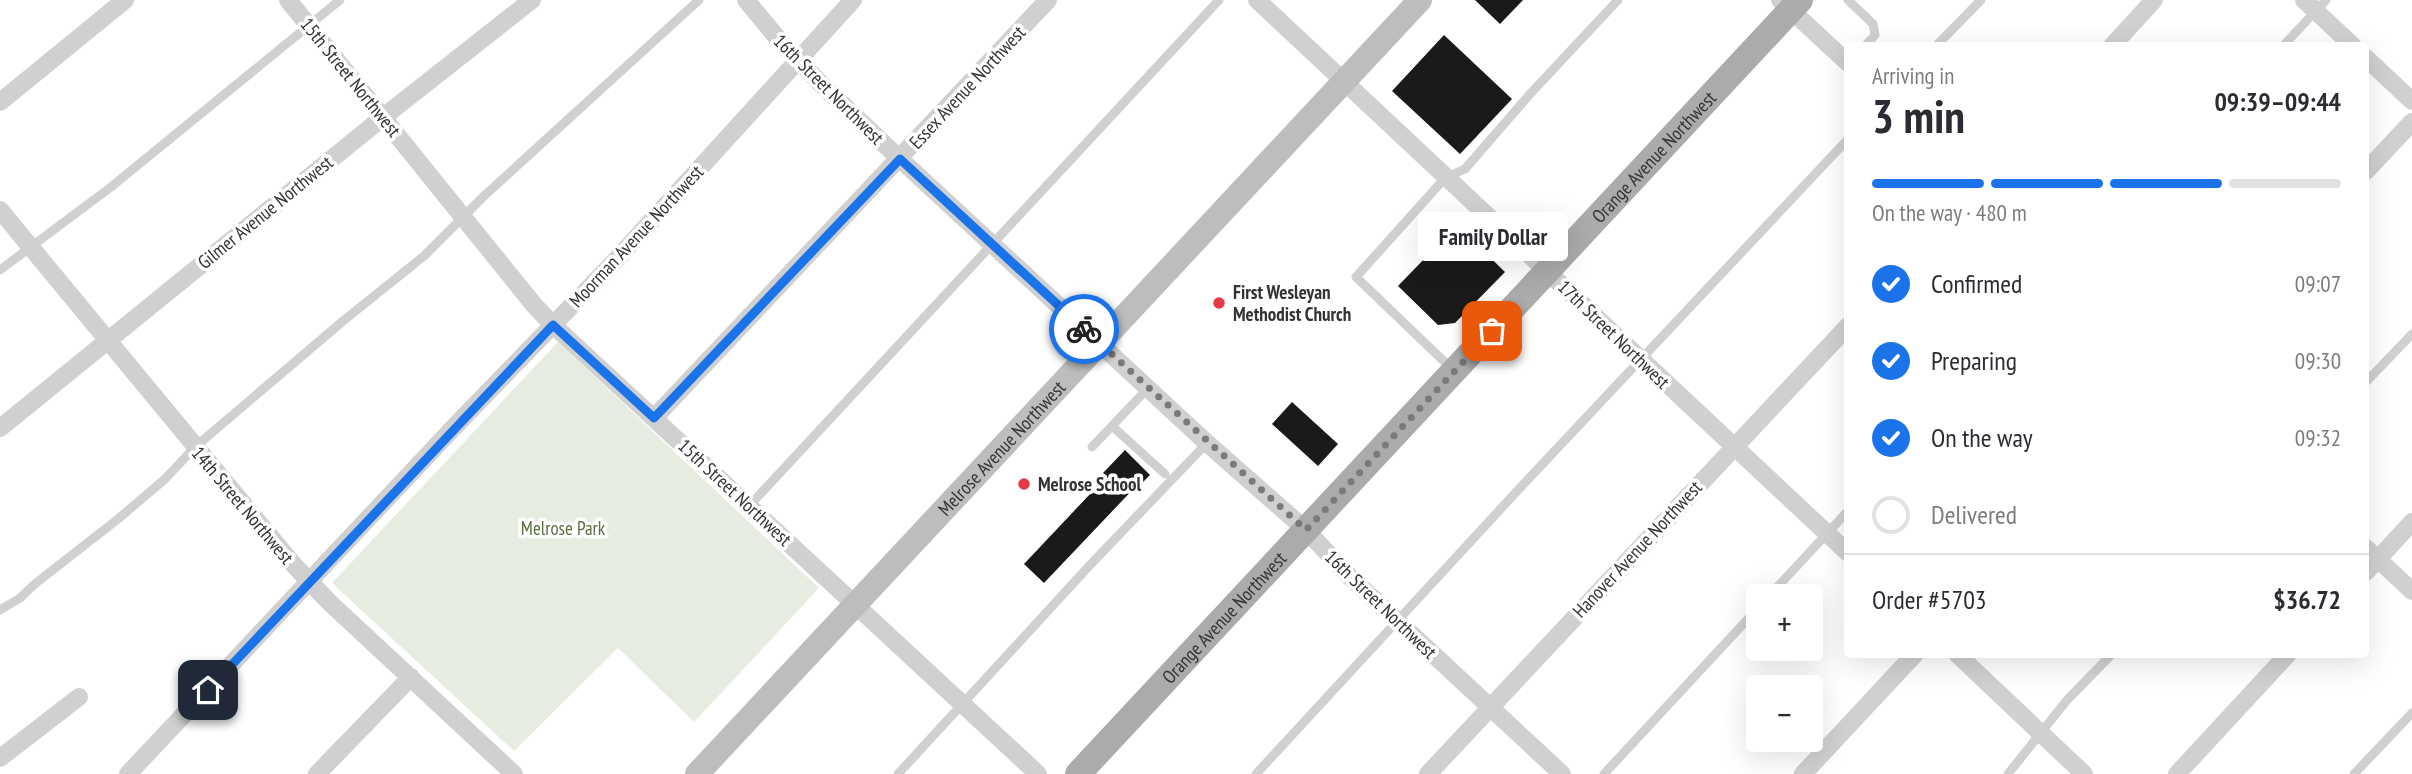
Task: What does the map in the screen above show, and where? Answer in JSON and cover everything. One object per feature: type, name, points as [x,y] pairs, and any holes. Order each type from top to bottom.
[{"type":"main road","name":"Orange Avenue Northwest","points":[[1078,774],[1548,271],[1790,3]]},
{"type":"street","points":[[0,102],[125,0]]},
{"type":"street","name":"15th Street Northwest","points":[[288,0],[553,325],[1038,774]]},
{"type":"street","name":"Gilmer Avenue Northwest","points":[[0,428],[382,118],[533,0]]},
{"type":"street","name":"16th Street Northwest","points":[[746,0],[798,60],[900,159],[1207,443],[1306,530],[1350,577],[1562,774]]},
{"type":"street","name":"Moorman Avenue Northwest","points":[[128,774],[615,261],[853,0]]},
{"type":"street","name":"Essex Avenue Northwest","points":[[654,418],[1048,0]]},
{"type":"street","name":"17th Street Northwest","points":[[1257,0],[1844,549]]},
{"type":"street","name":"Melrose Avenue Northwest","points":[[697,774],[1420,0]]},
{"type":"street","points":[[2116,42],[2154,0]]},
{"type":"street","points":[[1790,3],[1844,59]]},
{"type":"street","points":[[2315,4],[2349,42]]},
{"type":"street","points":[[2369,61],[2412,100]]},
{"type":"street","points":[[2369,168],[2412,122]]},
{"type":"street","name":"14th Street Northwest","points":[[0,210],[310,582],[514,774]]},
{"type":"street","name":"Hanover Avenue Northwest","points":[[1428,774],[1844,330]]},
{"type":"street","points":[[2412,522],[2370,560],[2412,591]]},
{"type":"street","points":[[1803,774],[1911,658]]},
{"type":"street","points":[[1960,658],[2084,774]]},
{"type":"street","points":[[2177,774],[2284,658]]},
{"type":"street","points":[[317,774],[411,677]]},
{"type":"street","points":[[0,758],[79,697]]},
{"type":"street","points":[[0,770],[3,774]]},
{"type":"lane","points":[[0,270],[111,187],[340,0]]},
{"type":"lane","points":[[0,610],[20,598],[166,479],[195,447],[424,256],[699,0]]},
{"type":"lane","points":[[750,505],[1219,0]]},
{"type":"lane","points":[[1454,371],[1356,277],[1445,178],[1465,169],[1530,94],[1618,0]]},
{"type":"lane","points":[[1848,0],[1873,24],[1875,35],[1869,42]]},
{"type":"lane","points":[[1940,42],[1981,0]]},
{"type":"lane","points":[[2286,42],[2315,4]]},
{"type":"lane","points":[[1256,774],[1844,143]]},
{"type":"lane","points":[[2369,379],[2412,334]]},
{"type":"lane","points":[[1093,447],[1147,388]]},
{"type":"lane","points":[[1112,426],[1165,474]]},
{"type":"lane","points":[[898,774],[1090,565],[1207,443]]},
{"type":"lane","points":[[1780,584],[1844,515]]},
{"type":"lane","points":[[1604,774],[1746,621]]},
{"type":"lane","points":[[2008,774],[2067,699],[2108,658]]},
{"type":"lane","points":[[2354,774],[2412,712]]},
{"type":"green space","name":"Melrose Park","points":[[558,342],[819,588],[694,722],[618,648],[514,751],[332,583]]},
{"type":"building","points":[[1475,0],[1523,0],[1500,24]]},
{"type":"building","points":[[1444,35],[1512,99],[1460,154],[1392,91]]},
{"type":"building","points":[[1457,225],[1505,272],[1455,323],[1438,325],[1398,286]]},
{"type":"building","points":[[1292,402],[1338,444],[1318,466],[1272,424]]},
{"type":"building","points":[[1125,450],[1150,475],[1140,485],[1139,483],[1044,583],[1024,564],[1107,476],[1103,473]]},
{"type":"way so far","points":[[1084,329],[1306,530],[1492,331]]},
{"type":"place","name":"First Wesleyan Methodist Church","points":[[1219,303]]},
{"type":"place","name":"Family Dollar","points":[[1492,331]]},
{"type":"place","name":"Melrose School","points":[[1024,484]]},
{"type":"route","points":[[208,690],[553,325],[654,418],[900,159],[1084,329]]}]
